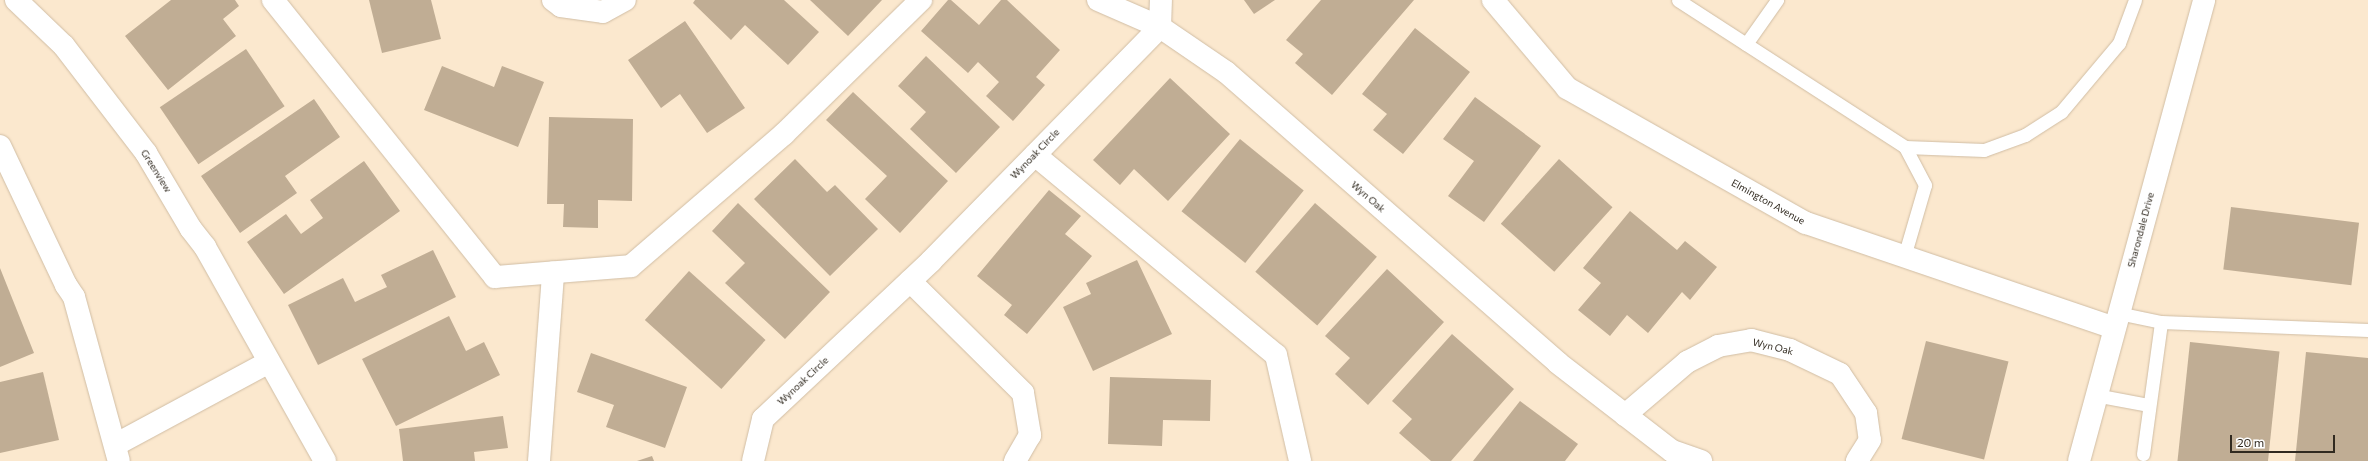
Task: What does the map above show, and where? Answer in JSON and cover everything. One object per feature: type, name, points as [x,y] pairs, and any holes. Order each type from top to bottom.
[{"type":"street","name":"Greenview","points":[[16,0],[64,46],[146,153],[191,229],[205,247],[325,461]]},
{"type":"street","points":[[273,0],[495,277],[631,266],[784,134],[921,0]]},
{"type":"street","points":[[553,0],[561,6],[604,12],[625,0]]},
{"type":"street","name":"Wyn Oak","points":[[1098,0],[1160,27],[1226,72],[1558,363],[1672,451],[1701,461]]},
{"type":"street","points":[[1160,27],[1161,0]]},
{"type":"street","name":"Elmington Avenue","points":[[1493,0],[1567,88],[1806,223],[1904,257],[2116,320]]},
{"type":"street","name":"Sharondale Drive","points":[[2079,461],[2095,396],[2204,0]]},
{"type":"street","name":"Wynoak Circle","points":[[754,461],[763,419],[910,281],[1160,27]]},
{"type":"street","points":[[0,146],[66,285],[74,297],[117,453],[269,362]]},
{"type":"street","points":[[1035,155],[1276,355],[1300,461]]},
{"type":"street","points":[[539,461],[553,273]]},
{"type":"street","points":[[910,281],[1023,394],[1030,435],[1015,461]]},
{"type":"street","name":"Wyn Oak","points":[[1625,415],[1687,362],[1718,346],[1751,340],[1790,350],[1840,374],[1866,413],[1870,440],[1857,461]]},
{"type":"lane","points":[[1678,0],[1905,147],[1925,185],[1904,257]]},
{"type":"lane","points":[[1746,44],[1777,0]]},
{"type":"lane","points":[[1905,147],[1984,150],[2025,135],[2061,112],[2119,43],[2135,0]]},
{"type":"lane","points":[[2116,320],[2368,330]]},
{"type":"lane","points":[[2143,454],[2161,322]]},
{"type":"lane","points":[[2095,396],[2150,405]]},
{"type":"building","points":[[171,0],[235,0],[239,6],[223,19],[236,36],[168,90],[125,36]]},
{"type":"building","points":[[369,0],[431,0],[441,39],[382,53]]},
{"type":"building","points":[[695,0],[784,0],[819,32],[788,65],[745,25],[731,40],[693,3]]},
{"type":"building","points":[[810,0],[882,0],[848,36]]},
{"type":"building","points":[[948,0],[951,0],[979,25],[1001,0],[1007,0],[1060,50],[1036,77],[1045,85],[1013,121],[986,96],[999,82],[978,62],[968,73],[921,31]]},
{"type":"building","points":[[1244,0],[1275,0],[1254,14]]},
{"type":"building","points":[[1321,0],[1414,0],[1332,95],[1295,63],[1303,54],[1286,40]]},
{"type":"building","points":[[685,21],[745,108],[707,133],[680,94],[661,108],[628,60]]},
{"type":"building","points":[[1415,28],[1470,72],[1403,154],[1373,130],[1387,114],[1362,94]]},
{"type":"building","points":[[246,49],[285,106],[198,164],[160,107]]},
{"type":"building","points":[[926,56],[1000,127],[956,173],[910,129],[926,112],[898,86]]},
{"type":"building","points":[[442,66],[494,87],[502,66],[544,82],[518,147],[424,110]]},
{"type":"building","points":[[1170,78],[1230,134],[1168,201],[1134,169],[1120,185],[1093,160]]},
{"type":"building","points":[[853,92],[948,181],[900,233],[865,199],[887,176],[826,120]]},
{"type":"building","points":[[1475,97],[1541,146],[1484,222],[1448,196],[1474,161],[1443,139]]},
{"type":"building","points":[[314,99],[340,137],[285,176],[297,193],[240,233],[201,176]]},
{"type":"building","points":[[549,117],[633,119],[632,201],[598,200],[598,228],[563,227],[564,204],[547,204]]},
{"type":"building","points":[[1240,139],[1304,191],[1245,263],[1181,211]]},
{"type":"building","points":[[795,159],[827,192],[835,185],[878,229],[830,276],[754,199]]},
{"type":"building","points":[[1559,159],[1613,207],[1554,272],[1501,224]]},
{"type":"building","points":[[364,161],[400,211],[284,294],[247,242],[286,214],[301,234],[323,218],[310,200]]},
{"type":"building","points":[[1049,190],[1081,216],[1065,234],[1092,256],[1027,334],[1004,315],[1012,305],[977,276]]},
{"type":"building","points":[[738,203],[830,292],[785,339],[725,283],[745,263],[712,231]]},
{"type":"building","points":[[1315,203],[1377,257],[1317,325],[1255,272]]},
{"type":"building","points":[[2231,207],[2359,223],[2351,285],[2223,270]]},
{"type":"building","points":[[1630,211],[1677,250],[1685,241],[1717,267],[1690,300],[1682,292],[1648,333],[1627,315],[1610,336],[1578,310],[1601,283],[1583,268]]},
{"type":"building","points":[[433,250],[456,297],[318,365],[288,305],[343,278],[355,302],[387,287],[381,275]]},
{"type":"building","points":[[1137,260],[1172,334],[1093,371],[1063,307],[1091,294],[1086,283]]},
{"type":"building","points":[[0,268],[34,353],[0,367]]},
{"type":"building","points":[[1387,269],[1444,322],[1368,405],[1335,374],[1350,358],[1325,336]]},
{"type":"building","points":[[689,271],[766,340],[721,389],[645,320]]},
{"type":"building","points":[[449,316],[466,351],[484,342],[500,375],[396,426],[362,359]]},
{"type":"building","points":[[1452,334],[1514,389],[1451,461],[1431,461],[1399,433],[1412,419],[1392,401]]},
{"type":"building","points":[[1926,341],[2008,362],[1984,460],[1902,439]]},
{"type":"building","points":[[2190,342],[2280,351],[2268,461],[2177,461]]},
{"type":"building","points":[[2306,352],[2368,358],[2368,461],[2295,461]]},
{"type":"building","points":[[591,353],[687,387],[665,448],[606,427],[614,405],[577,392]]},
{"type":"building","points":[[43,372],[59,440],[0,453],[0,382]]},
{"type":"building","points":[[1110,377],[1211,380],[1210,421],[1163,420],[1162,446],[1108,444]]},
{"type":"building","points":[[1520,401],[1578,444],[1565,461],[1473,461]]},
{"type":"building","points":[[503,416],[508,448],[474,452],[475,461],[403,461],[399,429]]},
{"type":"building","points":[[652,456],[654,461],[637,461]]}]
